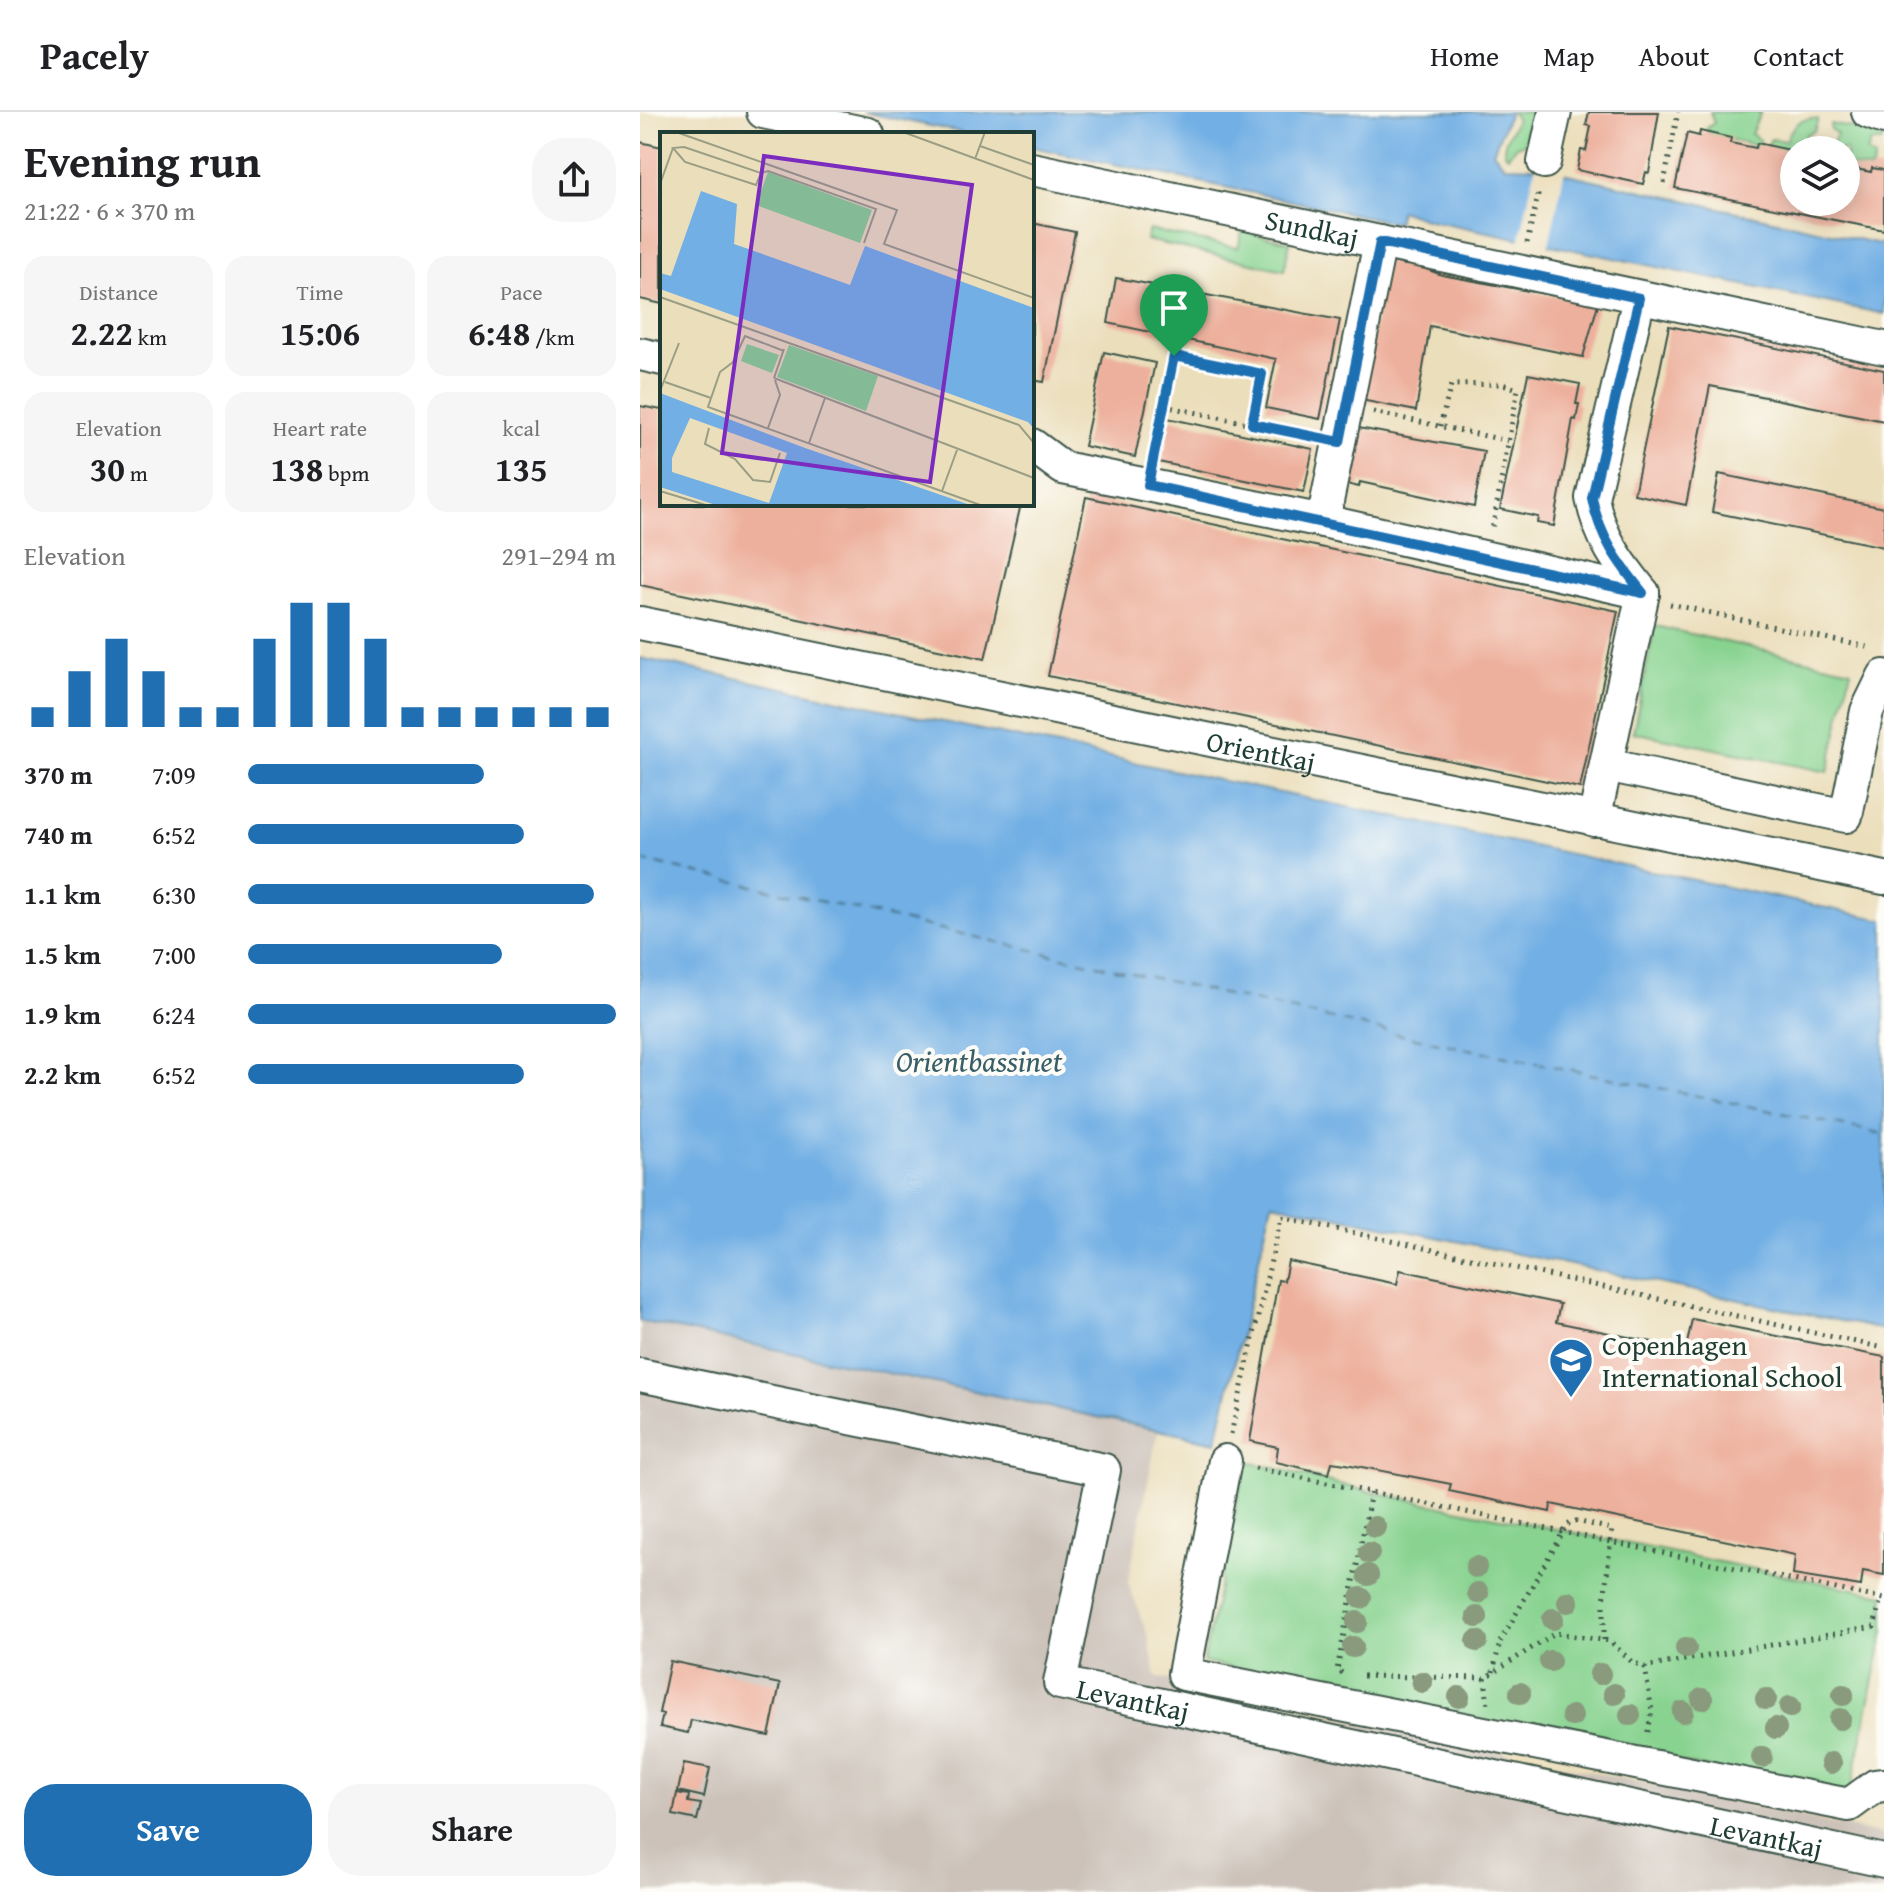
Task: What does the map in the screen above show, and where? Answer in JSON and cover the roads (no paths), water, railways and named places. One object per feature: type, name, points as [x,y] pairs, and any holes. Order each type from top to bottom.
[{"type":"street","points":[[763,112],[858,132]]},
{"type":"street","points":[[1544,162],[1555,112]]},
{"type":"street","points":[[1868,112],[1884,118]]},
{"type":"street","name":"Sundkaj","points":[[1034,169],[1884,348]]},
{"type":"street","points":[[1323,521],[1380,242]]},
{"type":"street","points":[[1639,298],[1592,498],[1598,527],[1609,551],[1643,593]]},
{"type":"street","points":[[640,354],[660,359]]},
{"type":"street","points":[[1034,446],[1063,468],[1323,521],[1643,593]]},
{"type":"street","points":[[1594,820],[1643,593]]},
{"type":"street","name":"Orientkaj","points":[[640,623],[1884,878]]},
{"type":"street","points":[[1606,765],[1846,816],[1867,711],[1881,684]]},
{"type":"street","name":"Levantkaj","points":[[640,1375],[1104,1470],[1060,1683],[1884,1861]]},
{"type":"street","points":[[1225,1461],[1184,1674],[1849,1805],[1875,1786],[1884,1785]]},
{"type":"water","points":[[863,112],[1510,112],[1493,152],[1505,166],[1536,167],[1884,245],[1884,314],[1425,219],[1400,210],[1397,223],[1034,147],[1034,132],[959,132]]},
{"type":"water","name":"Orientbassinet","points":[[640,658],[1884,920],[1884,1330],[1272,1203],[1216,1442],[640,1321]]},
{"type":"place","name":"Copenhagen International School","points":[[1571,1399]]}]
